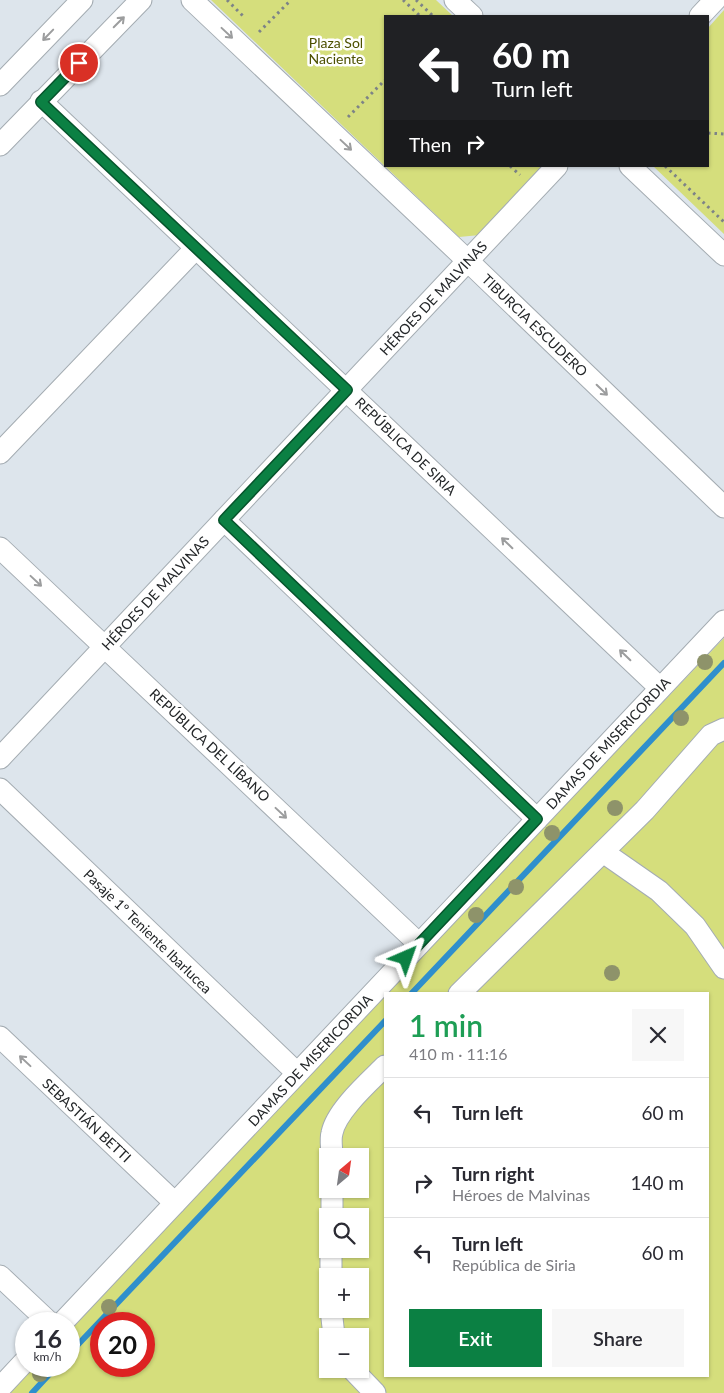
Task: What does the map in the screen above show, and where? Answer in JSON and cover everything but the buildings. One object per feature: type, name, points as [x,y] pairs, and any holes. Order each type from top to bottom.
[{"type":"street","points":[[0,85],[82,0]]},
{"type":"street","points":[[0,145],[141,0]]},
{"type":"street","name":"TIBURCIA ESCUDERO","points":[[192,0],[724,507]]},
{"type":"street","points":[[455,0],[471,15]]},
{"type":"street","name":"REPÚBLICA DE SIRIA","points":[[41,102],[660,688]]},
{"type":"street","name":"HÉROES DE MALVINAS","points":[[0,758],[556,167]]},
{"type":"street","points":[[631,167],[724,255]]},
{"type":"street","points":[[0,453],[196,248]]},
{"type":"street","points":[[224,520],[537,819]]},
{"type":"street","name":"REPÚBLICA DEL LÍBANO","points":[[0,548],[419,944]]},
{"type":"street","name":"DAMAS DE MISERICORDIA","points":[[72,1312],[724,621]]},
{"type":"street","points":[[461,992],[645,810],[711,735],[724,729]]},
{"type":"street","name":"Pasaje 1º Teniente Ibarlucea","points":[[0,789],[297,1073]]},
{"type":"street","points":[[603,852],[659,891],[695,926],[724,968]]},
{"type":"street","name":"SEBASTIÁN BETTI","points":[[0,1037],[175,1203]]},
{"type":"street","points":[[332,1148],[332,1132],[339,1119],[352,1099],[384,1067]]},
{"type":"street","points":[[0,1276],[38,1312]]},
{"type":"street","points":[[0,1388],[15,1372]]},
{"type":"street","points":[[361,1378],[375,1393]]},
{"type":"path","points":[[259,32],[291,0]]},
{"type":"path","points":[[403,0],[419,15]]},
{"type":"path","points":[[416,0],[432,15]]},
{"type":"path","points":[[348,117],[384,81]]},
{"type":"path","points":[[709,133],[724,134]]},
{"type":"path","points":[[511,167],[520,175]]},
{"type":"path","points":[[666,167],[724,222]]},
{"type":"path","points":[[514,182],[524,171]]},
{"type":"green space","name":"Plaza Sol Naciente","points":[[211,0],[436,0],[452,15],[384,15],[384,165]]},
{"type":"green space","points":[[724,10],[724,234],[654,167],[709,167],[709,27]]},
{"type":"green space","name":"Plaza Sol Naciente","points":[[386,167],[544,167],[480,235],[459,237]]},
{"type":"green space","points":[[724,638],[724,1393],[5,1393],[20,1377],[80,1377],[80,1314],[384,995],[384,1377],[709,1377],[709,992],[387,992]]},
{"type":"waterway","points":[[413,992],[724,663]]},
{"type":"waterway","points":[[80,1342],[384,1022]]},
{"type":"waterway","points":[[32,1393],[47,1377]]},
{"type":"route","points":[[79,63],[41,102],[347,390],[224,520],[537,819],[406,958]]}]
